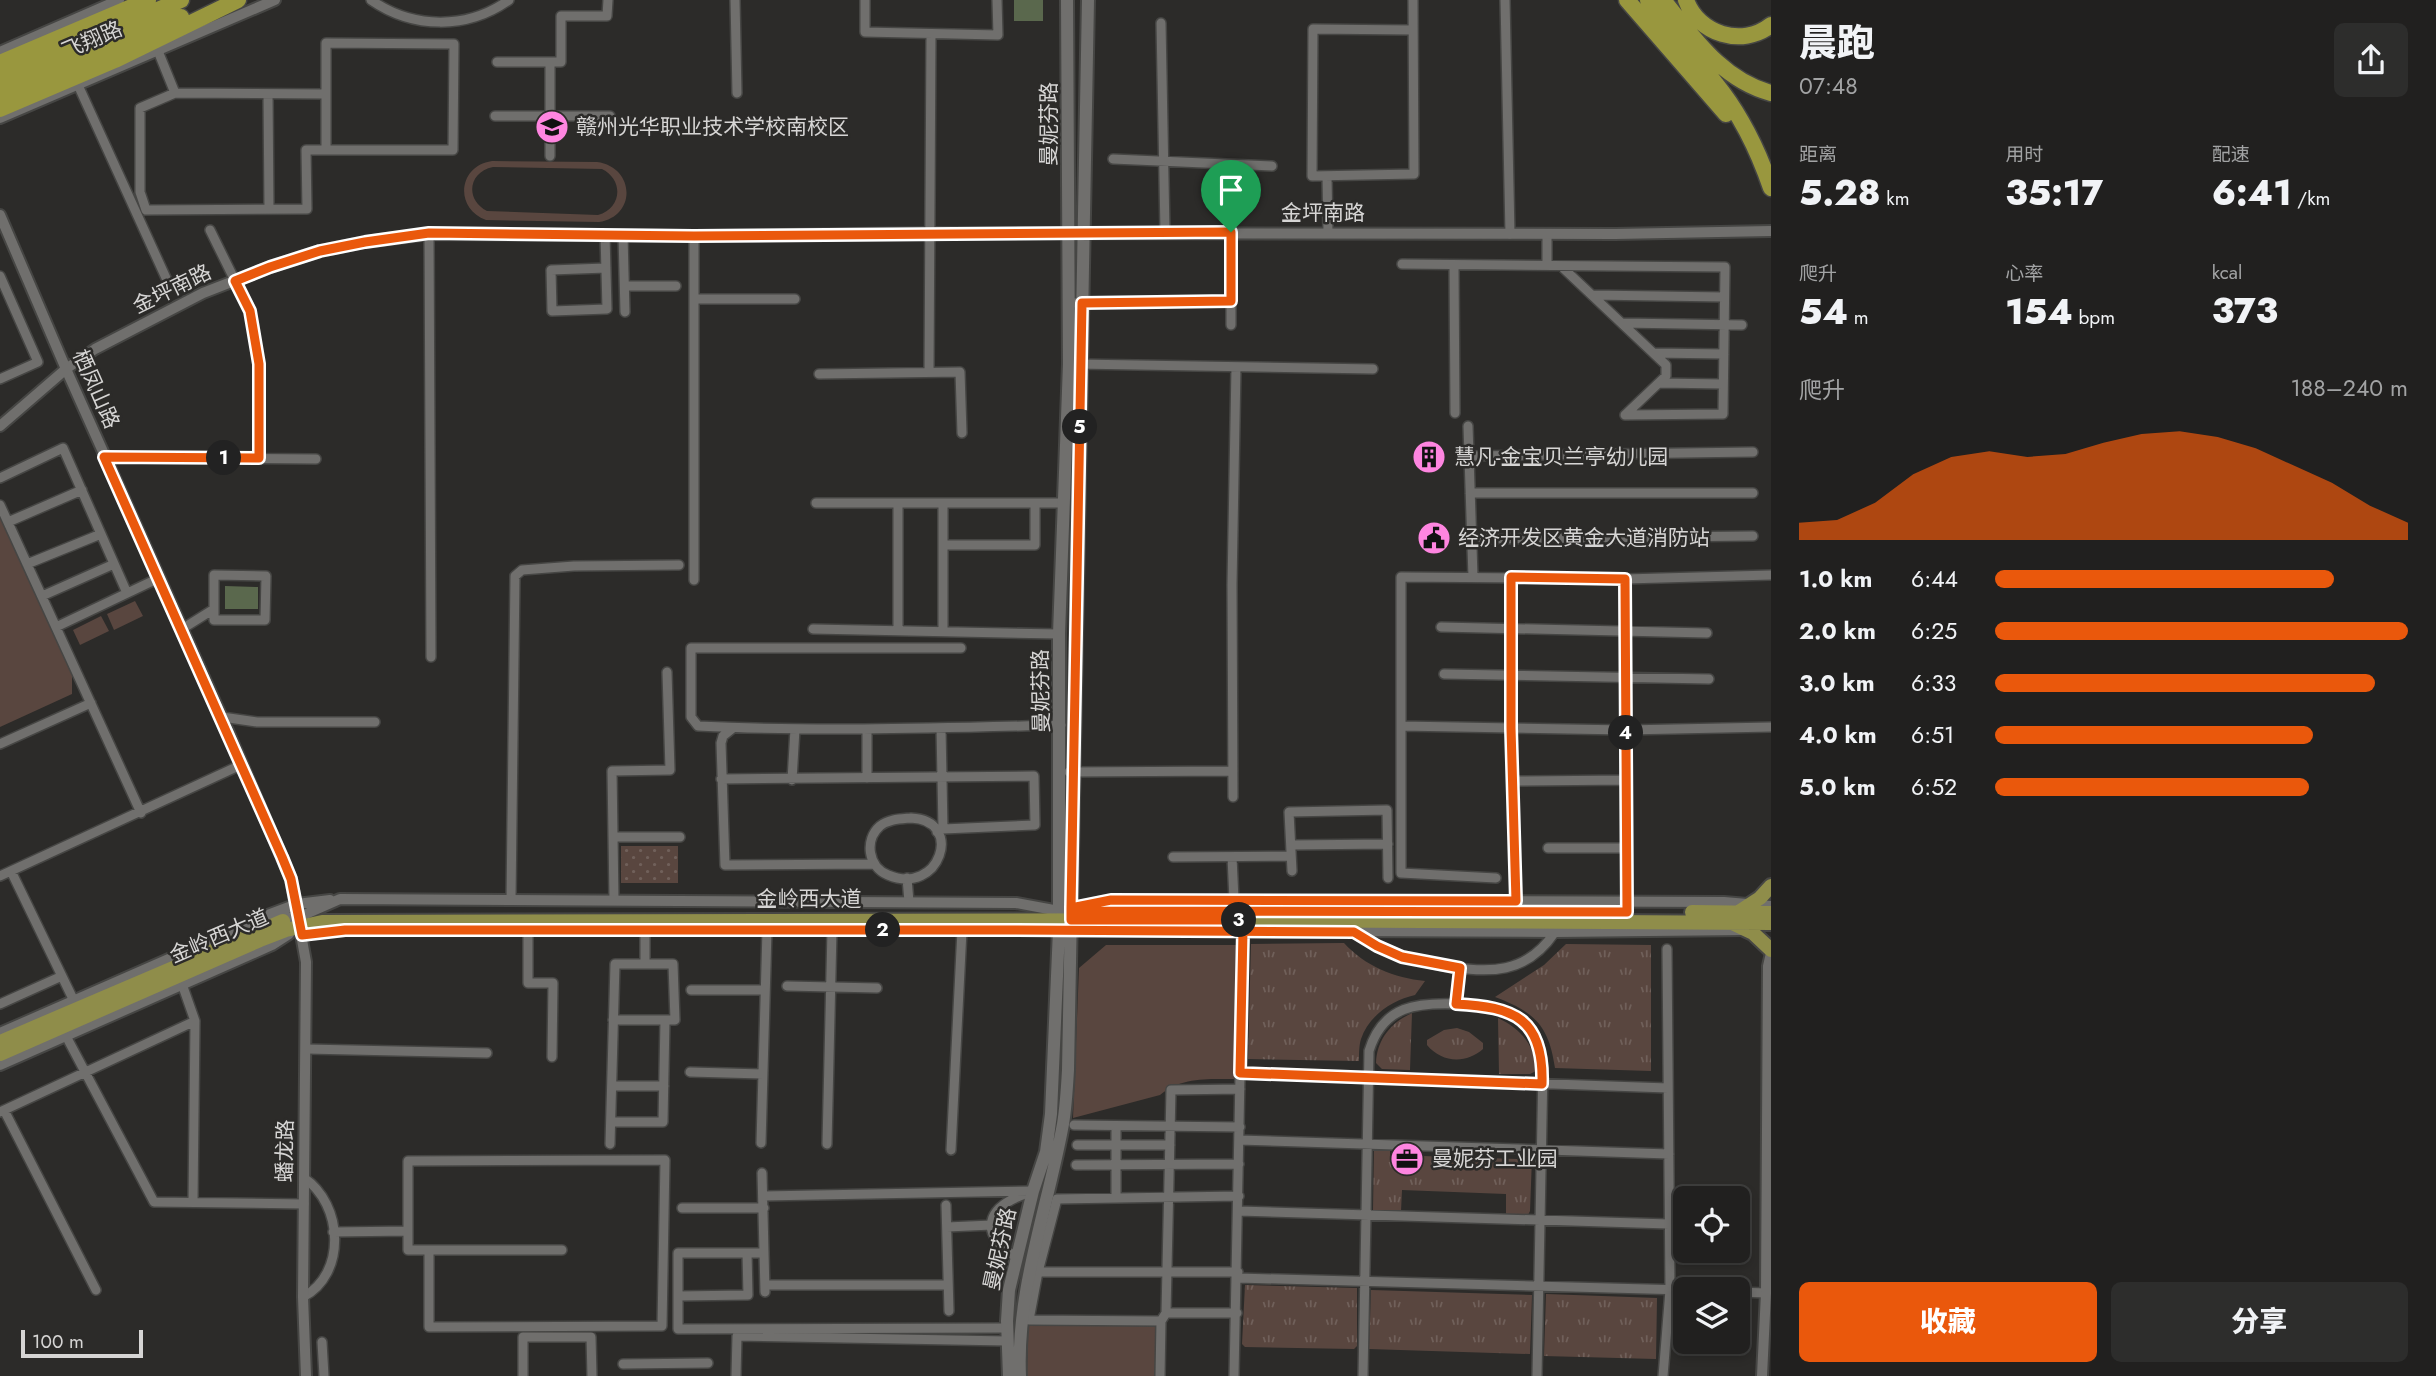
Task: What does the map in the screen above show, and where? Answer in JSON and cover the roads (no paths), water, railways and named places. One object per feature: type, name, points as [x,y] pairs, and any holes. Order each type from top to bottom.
[{"type":"highway","points":[[0,62],[147,0]]},
{"type":"highway","points":[[0,78],[181,0]]},
{"type":"highway","points":[[0,94],[219,0]]},
{"type":"highway","points":[[0,109],[115,60],[239,0]]},
{"type":"highway","points":[[1627,0],[1740,131],[1765,171]]},
{"type":"highway","points":[[1648,0],[1656,15],[1716,83],[1738,115],[1771,188]]},
{"type":"highway","points":[[1663,0],[1706,53],[1728,73],[1755,89],[1771,93]]},
{"type":"highway","points":[[1686,0],[1689,9],[1700,23],[1714,32],[1747,36],[1771,25]]},
{"type":"main road","name":"飞翔路","points":[[0,69],[159,0]]},
{"type":"main road","name":"飞翔路","points":[[0,103],[239,0]]},
{"type":"main road","name":"曼妮芬路","points":[[1020,1376],[1019,1353],[1025,1302],[1064,1121],[1068,1070],[1067,772],[1075,303],[1069,233],[1067,0]]},
{"type":"main road","name":"曼妮芬路","points":[[1075,303],[1083,233],[1088,0]]},
{"type":"main road","name":"曼妮芬路","points":[[1067,772],[1061,725],[1059,634],[1064,503],[1075,364]]},
{"type":"main road","points":[[1771,886],[1740,913],[1747,930],[1771,951]]},
{"type":"main road","name":"金岭西大道","points":[[0,1042],[256,931],[341,911],[1066,916],[1627,907],[1740,913],[1771,923]]},
{"type":"main road","name":"金岭西大道","points":[[1066,916],[1243,925],[1771,913]]},
{"type":"main road","name":"曼妮芬路","points":[[1009,1376],[1009,1290],[1033,1191],[1046,1152],[1066,916]]},
{"type":"main road","name":"金岭西大道","points":[[0,1054],[300,921]]},
{"type":"street","points":[[0,52],[119,0]]},
{"type":"street","points":[[0,118],[275,0]]},
{"type":"street","points":[[371,0],[403,17],[438,23],[474,18],[509,0]]},
{"type":"street","points":[[497,62],[561,62],[561,16],[607,16],[608,0]]},
{"type":"street","points":[[735,0],[737,93]]},
{"type":"street","points":[[865,0],[865,32],[998,35],[998,0]]},
{"type":"street","points":[[1413,0],[1414,174],[1312,176],[1313,29],[1413,30]]},
{"type":"street","points":[[1505,0],[1510,233]]},
{"type":"street","points":[[1161,23],[1165,232]]},
{"type":"street","points":[[929,372],[931,34]]},
{"type":"street","points":[[326,94],[175,93],[140,108],[140,192],[146,210],[307,209],[306,150],[326,150],[453,150],[454,44],[326,43],[326,94],[326,150]]},
{"type":"street","points":[[158,51],[175,93]]},
{"type":"street","points":[[550,62],[550,156]]},
{"type":"street","points":[[78,85],[166,278]]},
{"type":"street","points":[[268,94],[270,209]]},
{"type":"street","points":[[495,116],[610,116]]},
{"type":"street","points":[[1113,159],[1272,166]]},
{"type":"street","points":[[1326,176],[1328,233]]},
{"type":"street","name":"栖凤山路","points":[[0,215],[104,457],[243,764],[291,879],[300,921]]},
{"type":"street","points":[[210,230],[250,311],[259,364],[259,458]]},
{"type":"street","name":"金坪南路","points":[[0,426],[66,369],[106,343],[203,293],[320,251],[429,233],[694,236],[1165,232],[1547,234],[1771,230]]},
{"type":"street","points":[[1231,232],[1231,325]]},
{"type":"street","points":[[429,233],[430,656]]},
{"type":"street","points":[[1547,234],[1548,265]]},
{"type":"street","points":[[605,235],[606,268],[607,309],[552,311],[551,270],[606,268]]},
{"type":"street","points":[[624,235],[625,312]]},
{"type":"street","points":[[694,236],[694,580]]},
{"type":"street","points":[[1402,264],[1454,265],[1561,265],[1725,267],[1723,414],[1625,415],[1666,376],[1665,365],[1561,265]]},
{"type":"street","points":[[1454,265],[1455,413]]},
{"type":"street","points":[[0,276],[37,362],[0,379]]},
{"type":"street","points":[[625,286],[676,286]]},
{"type":"street","points":[[1592,295],[1724,297]]},
{"type":"street","points":[[694,299],[795,299]]},
{"type":"street","points":[[1075,303],[1231,301]]},
{"type":"street","points":[[1623,323],[1742,325]]},
{"type":"street","points":[[1654,353],[1724,354]]},
{"type":"street","points":[[1075,364],[1373,369]]},
{"type":"street","points":[[1233,797],[1232,585],[1236,367]]},
{"type":"street","points":[[819,374],[960,372],[962,433]]},
{"type":"street","points":[[1660,383],[1723,384]]},
{"type":"street","points":[[1468,426],[1473,577]]},
{"type":"street","points":[[0,478],[63,448],[127,593]]},
{"type":"street","points":[[1469,456],[1753,452]]},
{"type":"street","points":[[104,457],[316,458]]},
{"type":"street","points":[[8,522],[82,491]]},
{"type":"street","points":[[1470,494],[1753,494]]},
{"type":"street","points":[[816,503],[1064,503]]},
{"type":"street","points":[[898,503],[898,630]]},
{"type":"street","points":[[943,503],[943,631]]},
{"type":"street","points":[[943,544],[1035,544],[1035,503]]},
{"type":"street","points":[[0,505],[141,813]]},
{"type":"street","points":[[27,564],[101,534]]},
{"type":"street","points":[[1472,539],[1754,536]]},
{"type":"street","points":[[42,596],[114,564]]},
{"type":"street","points":[[511,900],[515,576],[522,570],[574,566],[679,565]]},
{"type":"street","points":[[214,575],[266,576],[265,620],[214,620],[214,609],[214,575]]},
{"type":"street","points":[[1496,878],[1401,873],[1401,576],[1625,579],[1771,575]]},
{"type":"street","points":[[0,1033],[260,919],[300,921],[345,930],[1009,930],[1066,916],[1111,900],[1234,900],[1516,907],[1511,728],[1511,577]]},
{"type":"street","points":[[56,627],[159,578]]},
{"type":"street","points":[[1625,579],[1627,907]]},
{"type":"street","points":[[182,629],[214,609]]},
{"type":"street","points":[[1441,627],[1707,633]]},
{"type":"street","points":[[813,629],[1059,634]]},
{"type":"street","points":[[961,648],[691,648],[691,717],[698,726],[733,728],[867,729],[1061,725]]},
{"type":"street","points":[[614,901],[612,771],[670,770],[667,672]]},
{"type":"street","points":[[1444,674],[1709,679]]},
{"type":"street","points":[[0,744],[91,703]]},
{"type":"street","points":[[222,717],[257,722],[375,722]]},
{"type":"street","points":[[1401,726],[1626,730],[1771,727]]},
{"type":"street","points":[[733,728],[723,736],[721,743],[725,865],[874,864]]},
{"type":"street","points":[[721,779],[942,779],[1034,776],[1035,825],[940,830],[917,818],[885,823],[876,830],[870,851],[874,864],[887,875],[907,878],[922,875],[937,864],[942,847],[940,830],[942,779],[941,728]]},
{"type":"street","points":[[792,780],[795,729]]},
{"type":"street","points":[[867,729],[867,778]]},
{"type":"street","points":[[0,876],[243,764]]},
{"type":"street","points":[[1067,772],[1233,771]]},
{"type":"street","points":[[1512,780],[1627,780]]},
{"type":"street","points":[[1292,872],[1289,812],[1387,810],[1388,878]]},
{"type":"street","points":[[613,837],[680,837]]},
{"type":"street","points":[[1291,845],[1388,844]]},
{"type":"street","points":[[1548,848],[1627,848]]},
{"type":"street","points":[[1173,857],[1291,856]]},
{"type":"street","points":[[1232,857],[1234,900]]},
{"type":"street","points":[[11,871],[74,1001]]},
{"type":"street","points":[[907,878],[909,902]]},
{"type":"street","points":[[0,1065],[272,945],[300,921],[340,899],[1016,902],[1108,930],[1243,925],[1354,932],[1771,929]]},
{"type":"street","points":[[1740,913],[1771,906]]},
{"type":"street","name":"蟠龙路","points":[[300,921],[306,962],[303,1297],[306,1376]]},
{"type":"street","points":[[1234,1376],[1243,925]]},
{"type":"street","points":[[528,930],[527,983],[553,984],[552,1058]]},
{"type":"street","points":[[645,930],[645,964]]},
{"type":"street","points":[[761,1143],[767,930]]},
{"type":"street","points":[[827,1144],[832,930]]},
{"type":"street","points":[[951,1150],[962,930]]},
{"type":"street","points":[[1354,932],[1402,957],[1487,971],[1513,967],[1537,953],[1555,932]]},
{"type":"street","points":[[1663,1376],[1670,1290],[1667,949]]},
{"type":"street","points":[[1762,1376],[1766,1293],[1768,966],[1771,951]]},
{"type":"street","points":[[610,1144],[611,1086],[613,1020],[615,964],[673,964],[675,1020],[613,1020]]},
{"type":"street","points":[[1456,1004],[1460,968]]},
{"type":"street","points":[[0,1004],[62,976]]},
{"type":"street","points":[[182,984],[195,1021],[193,1202]]},
{"type":"street","points":[[788,986],[877,988]]},
{"type":"street","points":[[691,989],[765,990]]},
{"type":"street","points":[[1363,1376],[1368,1059],[1372,1043],[1391,1017],[1414,1005],[1431,1003],[1495,1007],[1512,1014],[1525,1024],[1535,1037],[1541,1052],[1537,1376]]},
{"type":"street","points":[[611,1122],[663,1122],[665,1020]]},
{"type":"street","points":[[96,1290],[2,1111],[195,1021]]},
{"type":"street","points":[[66,1036],[154,1202],[304,1204]]},
{"type":"street","points":[[307,1049],[487,1053]]},
{"type":"street","points":[[690,1072],[763,1074]]},
{"type":"street","points":[[1240,1073],[1668,1088]]},
{"type":"street","points":[[611,1086],[664,1086]]},
{"type":"street","points":[[1160,1376],[1167,1272],[1171,1090],[1240,1089]]},
{"type":"street","points":[[1074,1125],[1240,1127]]},
{"type":"street","points":[[1116,1126],[1116,1198]]},
{"type":"street","points":[[1239,1140],[1669,1154]]},
{"type":"street","points":[[1077,1145],[1170,1145]]},
{"type":"street","points":[[429,1250],[429,1327],[662,1326],[665,1160],[408,1161],[408,1250],[429,1250],[562,1250]]},
{"type":"street","points":[[1076,1165],[1239,1164]]},
{"type":"street","points":[[762,1173],[765,1288],[948,1285]]},
{"type":"street","points":[[303,1297],[316,1290],[329,1273],[334,1252],[332,1216],[327,1202],[317,1188],[304,1178]]},
{"type":"street","points":[[763,1196],[1033,1191]]},
{"type":"street","points":[[1016,1257],[1001,1245],[992,1225],[993,1217],[1001,1205],[1033,1191]]},
{"type":"street","points":[[1237,1313],[1030,1320],[1038,1272],[1057,1199],[1239,1196]]},
{"type":"street","points":[[946,1205],[949,1311]]},
{"type":"street","points":[[682,1208],[764,1208]]},
{"type":"street","points":[[1238,1211],[1669,1224]]},
{"type":"street","points":[[947,1227],[992,1225]]},
{"type":"street","points":[[333,1232],[408,1231]]},
{"type":"street","points":[[764,1253],[678,1253],[678,1329],[1007,1335]]},
{"type":"street","points":[[678,1296],[748,1295],[747,1253]]},
{"type":"street","points":[[1038,1272],[1167,1272],[1364,1282],[1670,1290]]},
{"type":"street","points":[[1750,1292],[1766,1293]]},
{"type":"street","points":[[736,1376],[737,1336],[1007,1335]]},
{"type":"street","points":[[523,1376],[523,1337],[591,1337],[592,1376]]},
{"type":"street","points":[[323,1342],[324,1376]]},
{"type":"street","points":[[623,1364],[708,1363]]},
{"type":"street","points":[[660,1364],[661,1376]]},
{"type":"place","name":"赣州光华职业技术学校南校区","points":[[552,127]]},
{"type":"place","name":"慧凡-金宝贝兰亭幼儿园","points":[[1429,457]]},
{"type":"place","name":"经济开发区黄金大道消防站","points":[[1434,538]]},
{"type":"place","name":"曼妮芬工业园","points":[[1407,1159]]}]
